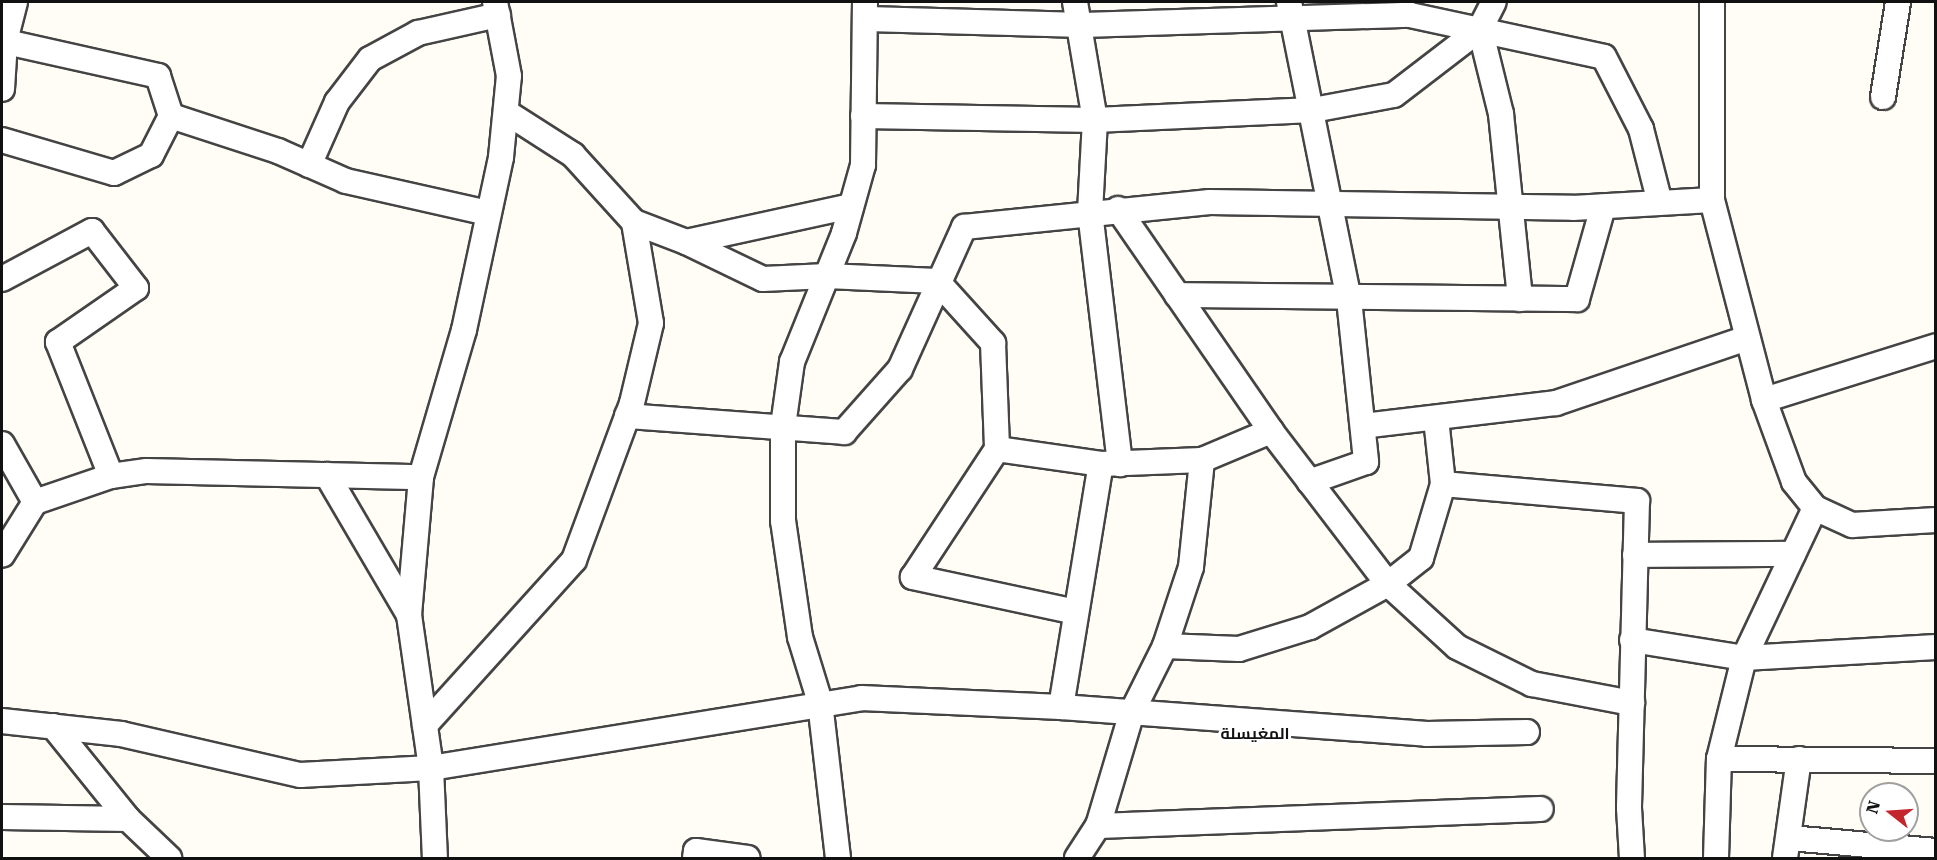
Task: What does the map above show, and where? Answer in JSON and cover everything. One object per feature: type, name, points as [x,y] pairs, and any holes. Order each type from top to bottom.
[{"type":"street","points":[[2,89],[3,41],[15,2]]},
{"type":"street","points":[[863,117],[1095,120],[1313,110],[1394,95],[1480,29],[1494,2]]},
{"type":"street","points":[[1712,2],[1712,200],[1764,400],[1794,482],[1815,508],[1851,525],[1935,520]]},
{"type":"street","points":[[1883,98],[1898,2]]},
{"type":"street","points":[[309,165],[337,102],[370,59],[418,33],[496,8],[509,76],[501,157],[464,330],[421,477],[409,615],[431,768],[435,858]]},
{"type":"street","points":[[838,858],[820,702],[800,637],[783,521],[783,426],[792,362],[827,276],[863,165],[866,10],[1078,13],[1292,11],[1410,15],[1604,57],[1641,129],[1660,203]]},
{"type":"street","points":[[1292,11],[1333,205],[1349,299],[1366,462],[1310,482]]},
{"type":"street","points":[[1060,707],[1076,612],[1111,464],[1090,212],[1095,120],[1078,13]]},
{"type":"street","points":[[1480,29],[1501,114],[1520,299]]},
{"type":"street","points":[[2,140],[114,173],[152,155],[171,116],[158,76],[3,41]]},
{"type":"street","points":[[506,112],[573,154],[634,222],[686,242],[763,279],[827,276],[937,281],[993,344],[997,449],[913,577],[1076,612]]},
{"type":"street","points":[[171,116],[357,184],[488,213]]},
{"type":"street","points":[[627,416],[844,432],[900,369],[937,281],[964,227],[1118,209],[1210,202],[1603,207],[1712,200]]},
{"type":"street","points":[[686,242],[851,206]]},
{"type":"street","points":[[1177,295],[1349,299],[1577,299],[1603,207]]},
{"type":"street","points":[[1118,209],[1271,431],[1388,584],[1457,647],[1532,684],[1632,703]]},
{"type":"street","points":[[425,725],[574,561],[627,416],[651,323],[634,222]]},
{"type":"street","points":[[2,279],[92,231],[136,288],[58,342],[111,476]]},
{"type":"street","points":[[1363,426],[1556,403],[1748,338]]},
{"type":"street","points":[[1764,400],[1935,346]]},
{"type":"street","points":[[1166,646],[1239,649],[1310,627],[1388,584],[1421,558],[1443,484],[1436,418]]},
{"type":"street","points":[[997,449],[1111,464],[1202,460],[1271,431]]},
{"type":"street","points":[[2,444],[34,502]]},
{"type":"street","points":[[1077,858],[1098,826],[1132,712],[1166,646],[1191,567],[1202,460]]},
{"type":"street","points":[[2,555],[34,502],[111,476],[147,471],[421,477]]},
{"type":"street","points":[[327,475],[409,615]]},
{"type":"street","points":[[1443,484],[1637,501],[1632,640],[1632,858]]},
{"type":"street","points":[[1716,858],[1719,759],[1744,658],[1815,508]]},
{"type":"street","points":[[1635,555],[1793,554]]},
{"type":"street","points":[[1632,640],[1744,658],[1935,647]]},
{"type":"street","points":[[2,721],[121,734],[300,775],[431,768],[820,702],[861,698],[1060,707],[1427,734],[1527,732]]},
{"type":"street","points":[[53,726],[128,819],[169,858]]},
{"type":"street","points":[[1719,759],[1935,761]]},
{"type":"street","points":[[1799,759],[1787,848],[1935,851]]},
{"type":"street","points":[[1098,826],[1541,809]]},
{"type":"street","points":[[2,817],[128,819]]},
{"type":"street","points":[[695,858],[696,851],[748,858]]},
{"type":"district","name":"المغيسلة","points":[[1255,734]]}]
